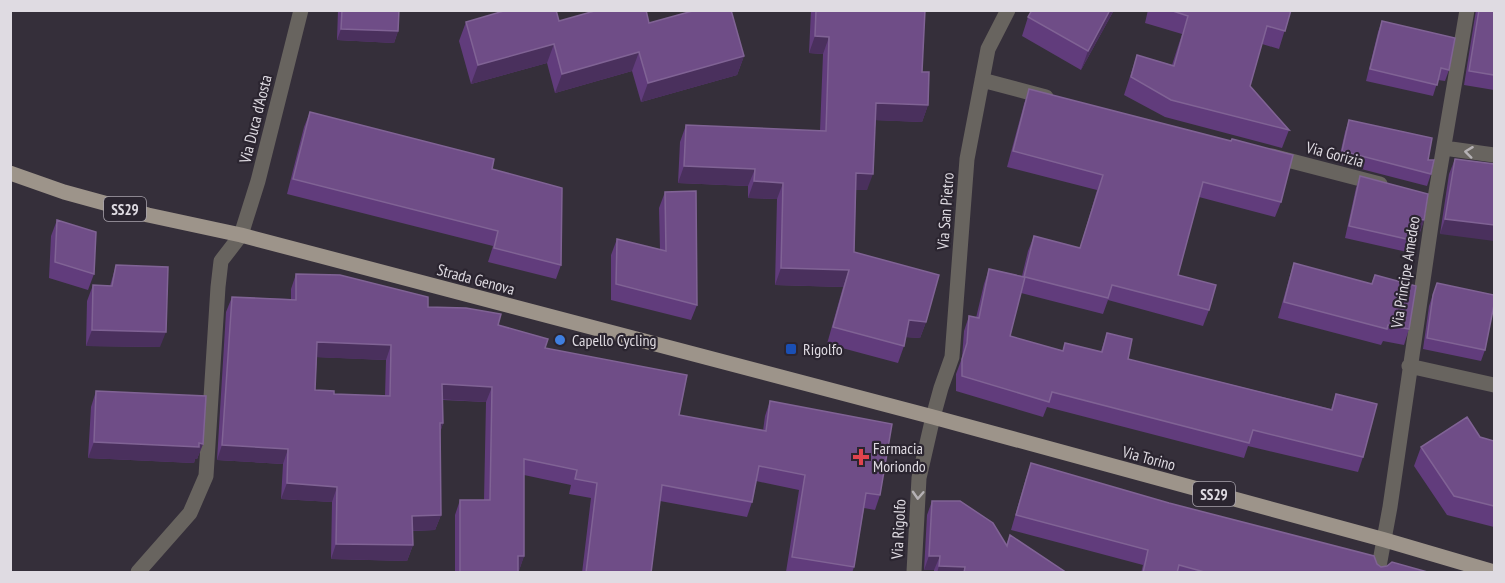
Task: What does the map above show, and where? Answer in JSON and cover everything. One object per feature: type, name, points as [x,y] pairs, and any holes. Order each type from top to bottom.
[{"type":"main road","name":"Strada Genova","points":[[10,173],[64,192],[148,215],[241,235],[933,417]]},
{"type":"main road","name":"Via Torino","points":[[933,417],[1385,540],[1494,572]]},
{"type":"street","name":"Via Duca d'Aosta","points":[[241,235],[258,181],[301,10]]},
{"type":"street","name":"Via San Pietro","points":[[933,417],[952,357],[968,159],[982,80],[988,49],[1008,10]]},
{"type":"street","name":"Via Principe Amedeo","points":[[1378,573],[1385,540],[1409,366],[1429,197],[1444,148],[1467,10]]},
{"type":"street","points":[[982,80],[1063,101]]},
{"type":"street","points":[[1444,148],[1494,155]]},
{"type":"street","name":"Via Gorizia","points":[[1260,153],[1400,189]]},
{"type":"street","points":[[138,573],[190,513],[206,476],[221,261],[241,235]]},
{"type":"street","points":[[1409,366],[1494,385]]},
{"type":"street","name":"Via Rigolfo","points":[[914,573],[919,478],[933,417]]},
{"type":"building","points":[[342,10],[399,10],[398,31],[341,29]]},
{"type":"building","points":[[507,10],[556,10],[559,21],[598,10],[646,10],[649,23],[696,10],[731,10],[744,56],[648,83],[639,52],[562,74],[554,44],[478,65],[466,22]]},
{"type":"building","points":[[816,10],[925,10],[922,72],[929,72],[928,105],[876,103],[873,174],[856,173],[854,252],[939,275],[926,322],[909,320],[904,346],[833,327],[849,270],[781,268],[783,183],[754,181],[755,169],[684,166],[686,125],[826,131],[829,37],[815,36]]},
{"type":"building","points":[[1032,10],[1110,10],[1088,51],[1028,17]]},
{"type":"building","points":[[1170,10],[1291,10],[1285,31],[1267,26],[1250,86],[1289,130],[1171,100],[1131,77],[1137,55],[1174,66],[1188,16]]},
{"type":"building","points":[[1479,10],[1494,10],[1494,75],[1469,71]]},
{"type":"building","points":[[1382,21],[1455,38],[1449,70],[1441,68],[1437,85],[1370,69]]},
{"type":"building","points":[[1029,89],[1293,155],[1281,202],[1203,182],[1178,275],[1216,285],[1209,310],[1112,285],[1108,298],[1025,277],[1010,336],[1063,351],[1065,343],[1102,352],[1107,333],[1132,339],[1128,359],[1332,410],[1336,394],[1377,404],[1363,457],[1253,430],[1249,443],[1052,392],[1049,402],[962,376],[962,359],[967,343],[969,316],[979,318],[989,269],[1024,277],[1034,236],[1080,248],[1103,175],[1013,151]]},
{"type":"building","points":[[310,112],[494,159],[492,169],[562,188],[561,265],[494,248],[498,231],[293,179]]},
{"type":"building","points":[[1349,120],[1432,138],[1428,160],[1434,160],[1431,174],[1342,151]]},
{"type":"building","points":[[1455,159],[1494,164],[1494,225],[1445,219]]},
{"type":"building","points":[[1360,176],[1428,194],[1424,220],[1416,219],[1411,240],[1349,226]]},
{"type":"building","points":[[696,191],[697,305],[616,284],[617,239],[666,251],[665,192]]},
{"type":"building","points":[[57,220],[96,232],[94,274],[55,262]]},
{"type":"building","points":[[1294,263],[1372,284],[1375,275],[1416,286],[1409,329],[1388,325],[1387,329],[1284,302]]},
{"type":"building","points":[[116,265],[168,267],[166,332],[92,330],[93,285],[112,286]]},
{"type":"building","points":[[296,274],[340,275],[428,297],[428,307],[466,308],[501,314],[498,325],[548,339],[545,348],[687,375],[679,415],[766,431],[770,401],[892,424],[880,495],[866,493],[854,567],[792,557],[805,475],[759,466],[752,502],[662,485],[651,573],[586,573],[597,483],[575,479],[577,470],[524,459],[524,556],[518,556],[518,573],[460,573],[460,500],[490,500],[492,387],[442,384],[441,515],[412,516],[413,545],[336,544],[337,487],[287,483],[288,449],[222,445],[232,297],[296,300]],"holes":[[[317,342],[391,345],[390,396],[334,394],[334,391],[315,390]]]},
{"type":"building","points":[[1437,283],[1494,295],[1485,350],[1427,338]]},
{"type":"building","points":[[96,391],[206,396],[203,444],[199,443],[199,447],[94,442]]},
{"type":"building","points":[[1467,417],[1480,437],[1494,441],[1494,506],[1454,496],[1421,447]]},
{"type":"building","points":[[1031,463],[1169,503],[1374,556],[1381,567],[1392,562],[1431,573],[1208,573],[1179,565],[1177,573],[1143,573],[1148,550],[1016,515]]},
{"type":"building","points":[[932,501],[960,501],[993,523],[1007,546],[1010,535],[1067,573],[964,573],[965,567],[939,566],[940,556],[929,556]]},
{"type":"place","name":"Capello Cycling","points":[[560,340]]},
{"type":"place","name":"Rigolfo","points":[[791,349]]},
{"type":"place","name":"Farmacia Moriondo","points":[[861,457]]}]
